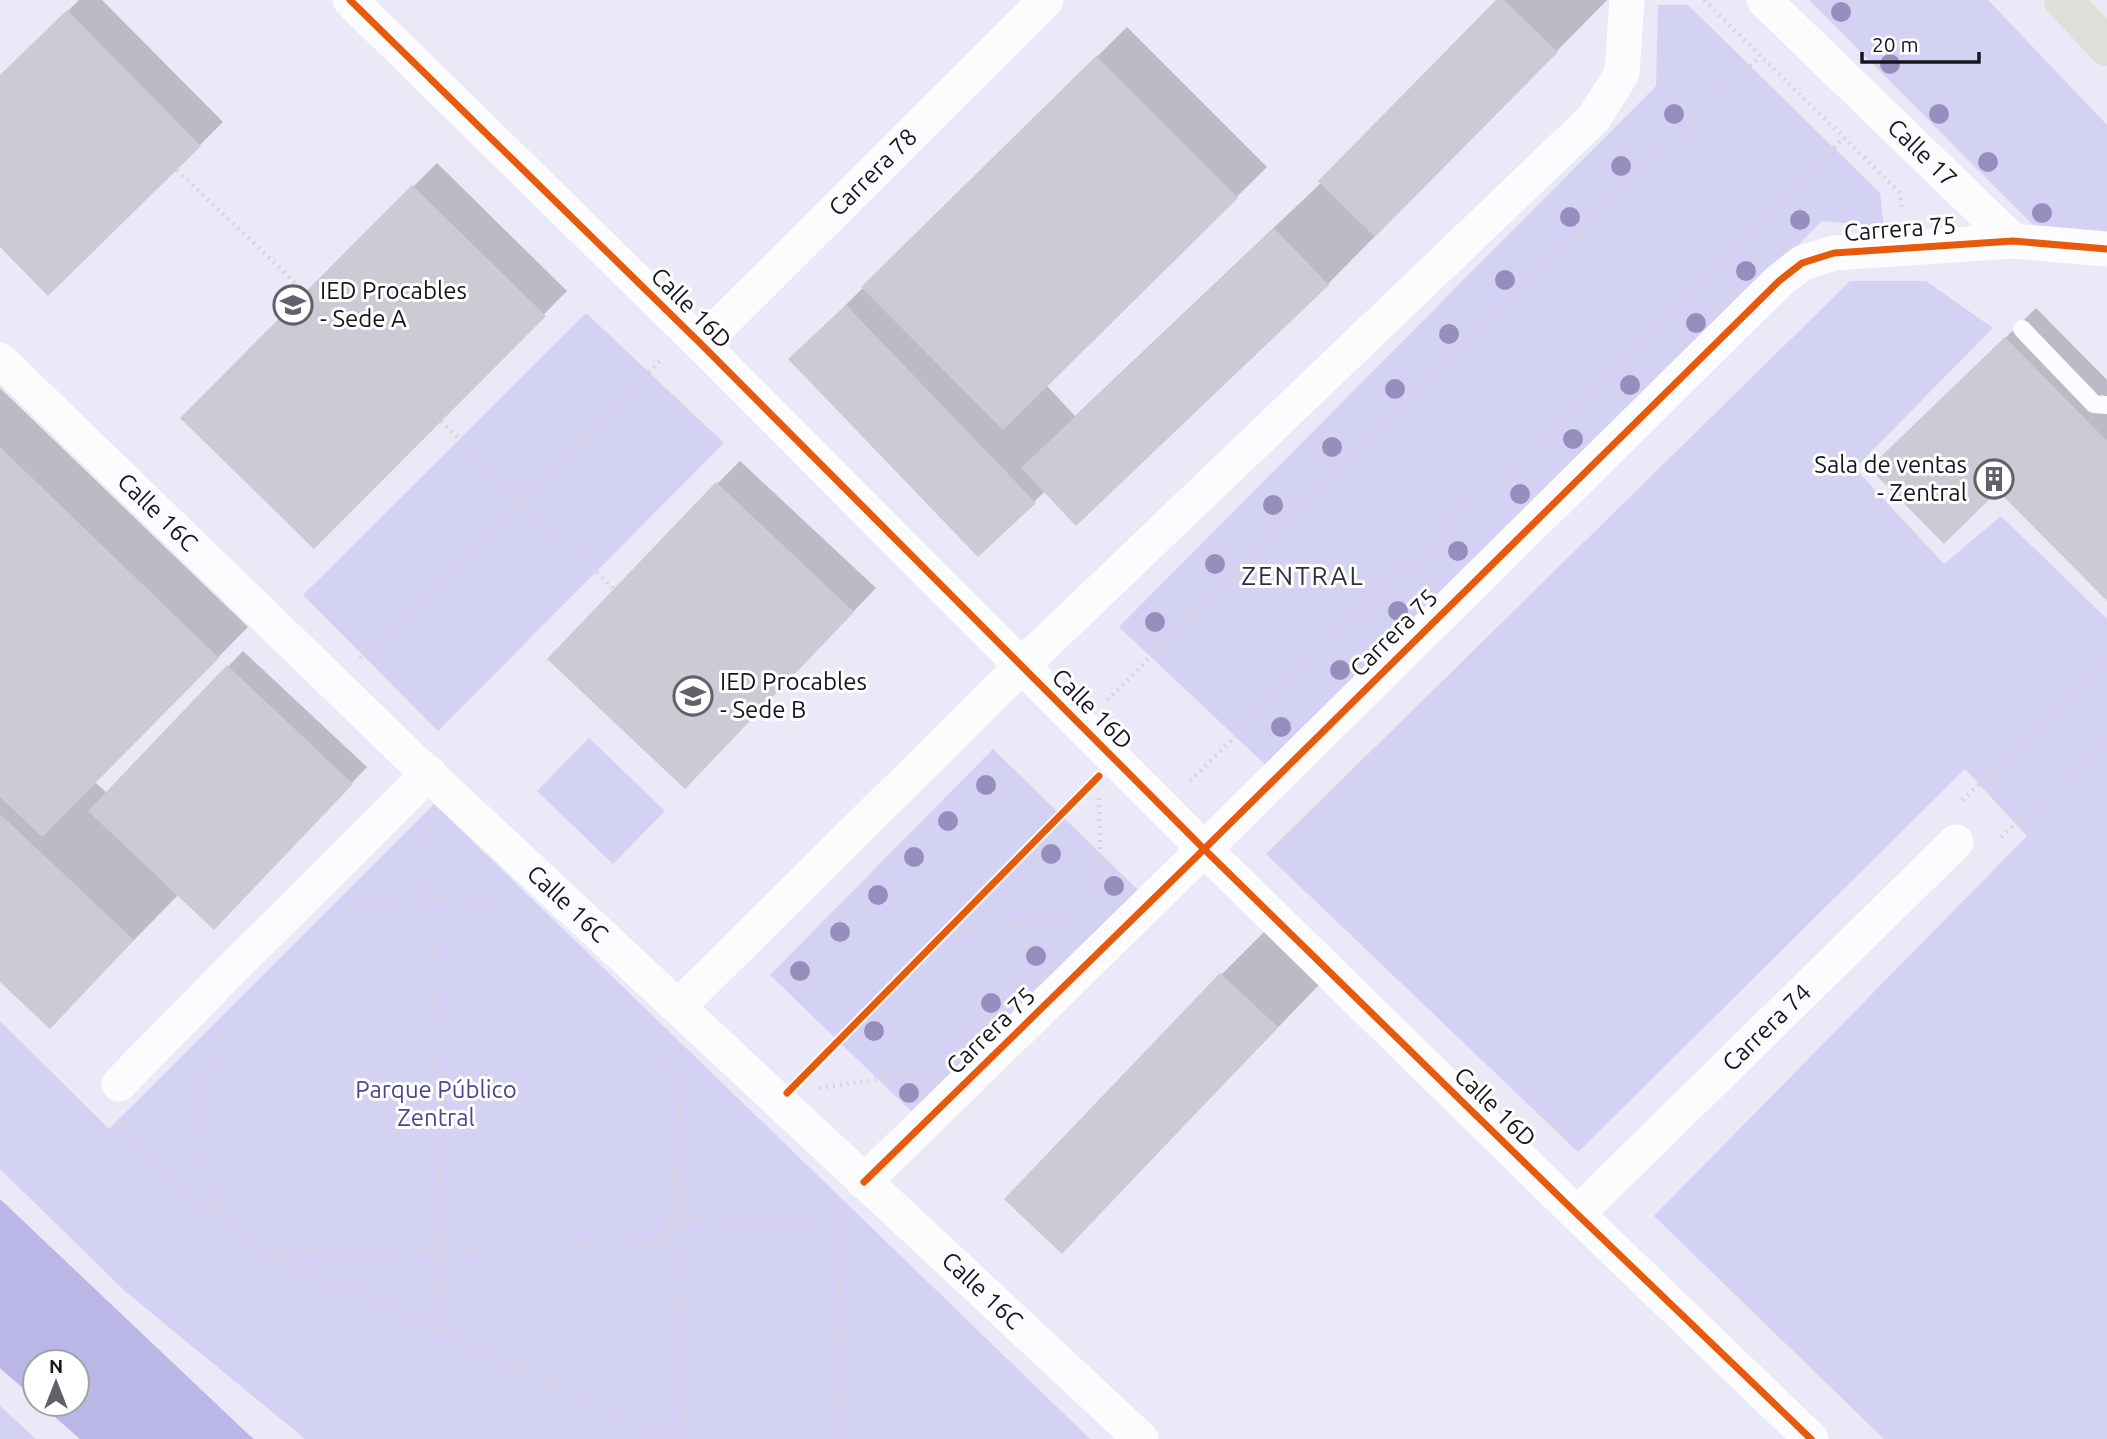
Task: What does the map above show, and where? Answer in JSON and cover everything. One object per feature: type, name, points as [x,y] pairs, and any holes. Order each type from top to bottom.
[{"type":"main road","points":[[2063,0],[2107,47]]},
{"type":"street","name":"Calle 16D","points":[[350,0],[685,348],[1022,666],[1204,849],[1811,1439]]},
{"type":"street","name":"Carrera 78","points":[[685,348],[1046,0]]},
{"type":"street","points":[[678,1007],[1022,666],[1594,118],[1622,73],[1627,0]]},
{"type":"street","name":"Calle 17","points":[[1764,0],[2012,241]]},
{"type":"street","points":[[2012,241],[2107,249]]},
{"type":"street","name":"Carrera 75","points":[[851,1193],[1786,275],[1802,263],[1834,253],[2012,241]]},
{"type":"street","name":"Calle 16C","points":[[0,360],[429,774],[678,1007],[851,1193],[1141,1439]]},
{"type":"street","points":[[116,1099],[222,979],[429,774]]},
{"type":"street","name":"Carrera 74","points":[[1577,1214],[1956,842]]},
{"type":"lane","points":[[2022,329],[2094,404],[2107,405]]},
{"type":"path","points":[[1704,0],[1899,193],[1903,217]]},
{"type":"path","points":[[1105,701],[1760,56]]},
{"type":"path","points":[[1181,789],[1844,138]]},
{"type":"path","points":[[177,170],[305,292]]},
{"type":"path","points":[[357,662],[685,348]]},
{"type":"path","points":[[441,421],[614,589]]},
{"type":"path","points":[[1962,800],[2107,666]]},
{"type":"path","points":[[2001,837],[2107,737]]},
{"type":"path","points":[[1099,789],[1101,902]]},
{"type":"path","points":[[429,819],[444,1334]]},
{"type":"path","points":[[337,916],[407,896],[480,898],[526,914]]},
{"type":"path","points":[[960,1039],[958,930],[1089,916]]},
{"type":"path","points":[[945,933],[954,923]]},
{"type":"path","points":[[218,1216],[201,1154],[205,1082],[226,1024]]},
{"type":"path","points":[[661,1041],[680,1089],[678,1155],[685,1439]]},
{"type":"path","points":[[813,1089],[933,1071]]},
{"type":"path","points":[[116,1099],[197,1201],[268,1252],[671,1439]]},
{"type":"path","points":[[268,1252],[667,1245],[678,1155]]},
{"type":"path","points":[[844,1439],[838,1217],[851,1193]]},
{"type":"path","points":[[680,1220],[838,1217]]},
{"type":"green space","points":[[1809,0],[1988,0],[2107,125],[2107,233],[2036,228]]},
{"type":"green space","points":[[1658,5],[1688,5],[1880,193],[1884,227],[1822,221],[1272,771],[1119,627],[1656,86]]},
{"type":"green space","points":[[1850,281],[1926,281],[1993,328],[1855,468],[1944,564],[2001,516],[2107,619],[2107,1439],[1884,1439],[1654,1216],[2027,836],[1965,769],[1578,1152],[1266,854]]},
{"type":"green space","points":[[586,313],[724,443],[438,731],[303,595]]},
{"type":"green space","points":[[589,738],[665,811],[613,864],[537,791]]},
{"type":"green space","points":[[993,749],[1139,891],[917,1117],[770,975]]},
{"type":"green space","name":"Parque Público Zentral","points":[[434,804],[1090,1439],[305,1439],[126,1292],[0,1169],[0,1021],[109,1129]]},
{"type":"green space","points":[[0,1406],[36,1439],[0,1439]]},
{"type":"shaded area","points":[[0,1199],[254,1439],[80,1439],[56,1418],[91,1418],[91,1348],[21,1348],[21,1387],[0,1368]]},
{"type":"building","points":[[1496,0],[1504,0],[1558,52],[1375,237],[1318,181]]},
{"type":"building","points":[[67,10],[201,146],[48,296],[0,247],[0,75]]},
{"type":"building","points":[[1096,56],[1238,198],[1003,430],[861,287]]},
{"type":"building","points":[[412,185],[546,316],[314,549],[180,418]]},
{"type":"building","points":[[1274,228],[1329,285],[1076,526],[1021,468]]},
{"type":"building","points":[[846,305],[1036,503],[978,557],[788,359]]},
{"type":"building","name":"Sala de ventas - Zentral","points":[[2005,337],[2107,441],[2107,601],[1998,491],[1944,544],[1869,468]]},
{"type":"building","points":[[0,447],[219,658],[42,837],[0,797]]},
{"type":"building","points":[[716,482],[854,612],[685,789],[547,659]]},
{"type":"building","points":[[227,665],[353,784],[214,930],[88,811]]},
{"type":"building","points":[[0,814],[134,940],[50,1029],[0,982]]},
{"type":"building","points":[[1220,973],[1278,1027],[1062,1254],[1004,1199]]},
{"type":"cycle path","points":[[350,0],[701,344],[1204,849],[1811,1439]]},
{"type":"cycle path","points":[[864,1182],[1779,281],[1802,263],[1834,253],[2013,241],[2107,249]]},
{"type":"cycle path","points":[[787,1093],[1099,776]]},
{"type":"place","name":"IED Procables - Sede A","points":[[293,305]]},
{"type":"place","name":"Sala de ventas - Zentral","points":[[1994,479]]},
{"type":"place","name":"IED Procables - Sede B","points":[[693,696]]},
{"type":"district","name":"ZENTRAL","points":[[1303,576]]}]
